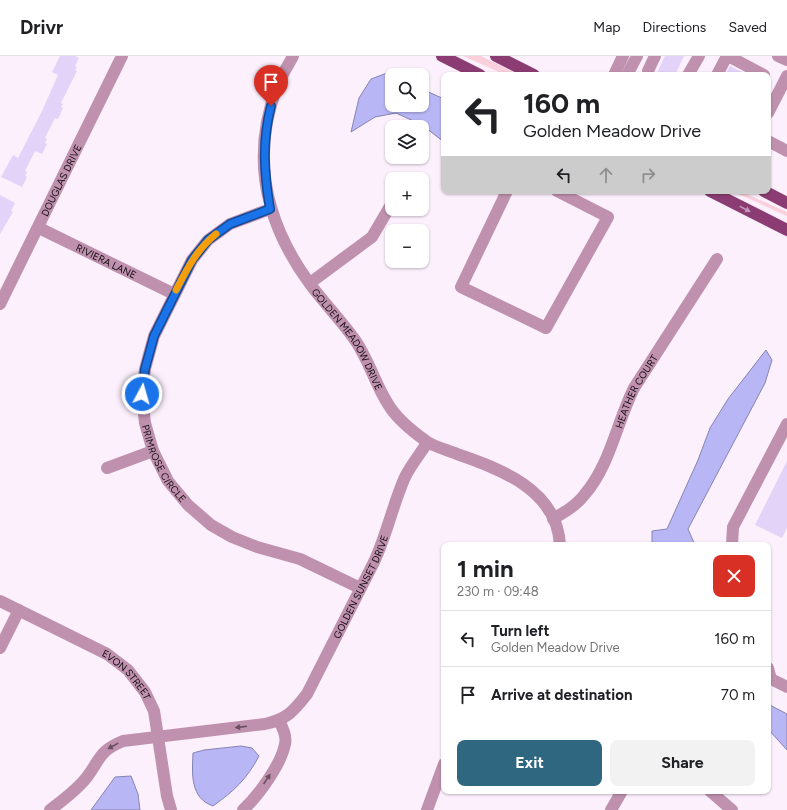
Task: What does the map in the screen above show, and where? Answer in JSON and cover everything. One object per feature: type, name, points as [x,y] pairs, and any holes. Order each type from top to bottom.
[{"type":"main road","points":[[442,56],[474,72]]},
{"type":"main road","points":[[496,56],[528,72]]},
{"type":"main road","points":[[716,194],[787,230]]},
{"type":"main road","points":[[770,194],[787,203]]},
{"type":"street","name":"DOUGLAS DRIVE","points":[[0,304],[39,228],[122,56]]},
{"type":"street","name":"GOLDEN MEADOW DRIVE","points":[[293,56],[278,86],[267,122],[264,170],[270,209],[288,250],[310,283],[355,340],[388,405],[407,426],[427,442],[495,467],[518,479],[538,495],[553,519],[559,542]]},
{"type":"street","points":[[616,72],[624,56]]},
{"type":"street","points":[[629,72],[637,56]]},
{"type":"street","points":[[648,72],[656,56]]},
{"type":"street","points":[[690,72],[699,56]]},
{"type":"street","points":[[719,72],[728,56],[758,72]]},
{"type":"street","points":[[778,56],[787,60]]},
{"type":"street","points":[[771,78],[785,82],[771,108]]},
{"type":"street","points":[[771,142],[786,148]]},
{"type":"street","points":[[506,194],[461,287],[546,328],[608,217],[564,194]]},
{"type":"street","name":"PRIMROSE CIRCLE","points":[[270,209],[230,224],[208,240],[192,260],[154,336],[145,369],[142,394],[146,423],[153,451],[168,481],[188,506],[211,524],[232,537],[257,547],[300,559],[360,588]]},
{"type":"street","points":[[310,283],[372,237],[385,215]]},
{"type":"street","name":"RIVIERA LANE","points":[[39,228],[174,294]]},
{"type":"street","name":"HEATHER COURT","points":[[553,519],[570,508],[585,495],[596,479],[604,463],[624,409],[634,388],[717,259]]},
{"type":"street","points":[[732,542],[733,527],[787,424]]},
{"type":"street","name":"GOLDEN SUNSET DRIVE","points":[[50,810],[65,799],[87,777],[99,756],[110,747],[122,741],[265,724],[279,720],[293,712],[307,694],[383,544],[395,504],[406,476],[427,442]]},
{"type":"street","points":[[107,468],[153,451]]},
{"type":"street","name":"EVON STREET","points":[[0,601],[107,654],[128,670],[145,692],[154,711],[159,737],[163,774],[171,810]]},
{"type":"street","points":[[0,648],[19,610]]},
{"type":"street","points":[[771,676],[772,679],[787,687]]},
{"type":"street","points":[[243,810],[268,779],[279,759],[285,744],[284,730],[279,720]]},
{"type":"street","points":[[427,810],[441,772]]},
{"type":"street","points":[[611,810],[620,794]]},
{"type":"street","points":[[713,794],[732,810]]},
{"type":"shaded area","points":[[463,56],[481,56],[513,72],[499,72]]},
{"type":"shaded area","points":[[739,194],[747,194],[787,212],[787,216]]},
{"type":"water","points":[[385,74],[385,112],[429,112],[429,92],[441,98],[441,140],[429,130],[429,120],[411,120],[396,113],[375,117],[351,132],[359,98],[371,79]]},
{"type":"water","points":[[766,350],[772,360],[765,383],[688,529],[694,542],[652,542],[652,531],[667,529],[698,460],[710,428],[728,399]]},
{"type":"water","points":[[771,706],[787,714],[787,750],[771,732]]},
{"type":"water","points":[[241,746],[252,748],[259,756],[250,771],[234,790],[213,806],[205,802],[196,791],[194,784],[192,769],[193,753],[204,750]]},
{"type":"water","points":[[131,776],[138,794],[140,810],[91,810],[115,777]]},
{"type":"building","points":[[60,56],[75,56],[79,58],[75,66],[77,67],[75,70],[77,71],[61,103],[63,104],[61,107],[63,108],[58,119],[55,118],[45,138],[47,139],[45,143],[47,144],[42,154],[35,151],[25,171],[27,172],[25,176],[27,177],[22,187],[1,177],[13,155],[18,158],[42,111],[58,75],[52,72]]},
{"type":"building","points":[[665,56],[684,56],[676,72],[657,72]]},
{"type":"building","points":[[730,66],[742,72],[727,72]]},
{"type":"building","points":[[0,195],[15,203],[11,211],[13,212],[0,234]]},
{"type":"building","points":[[787,461],[787,528],[782,538],[755,525]]},
{"type":"slow traffic","points":[[176,290],[192,260],[208,240],[216,234]]},
{"type":"route","points":[[142,394],[145,369],[154,336],[192,260],[208,240],[230,224],[270,209],[264,170],[264,155],[267,122],[271,106]]}]
